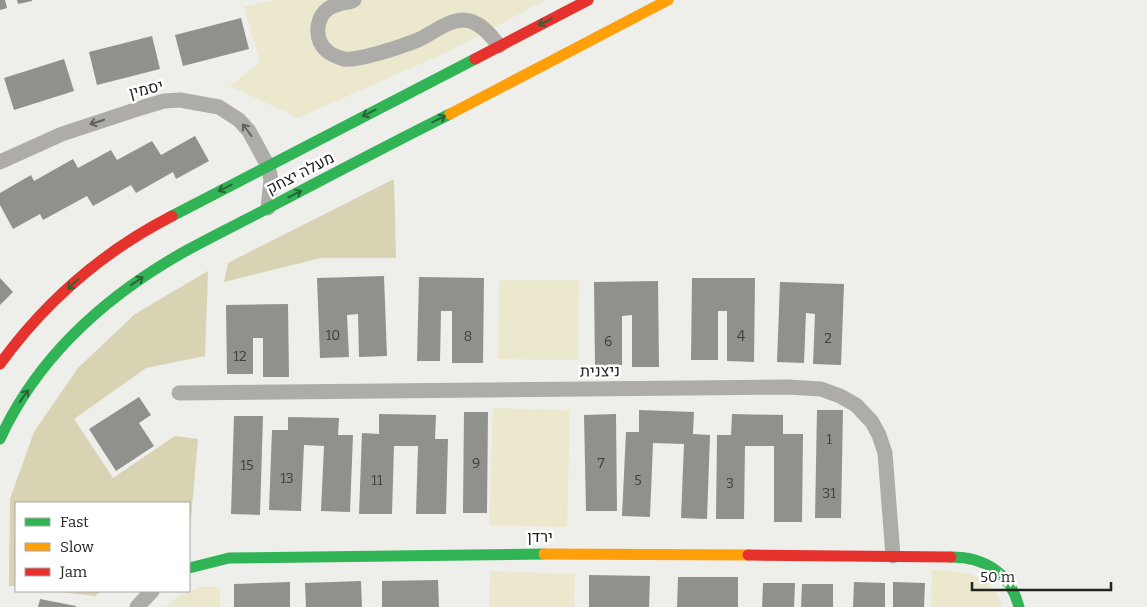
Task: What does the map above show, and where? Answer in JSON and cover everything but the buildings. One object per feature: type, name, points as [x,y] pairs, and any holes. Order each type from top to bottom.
[{"type":"main road","name":"מעלה יצחק","points":[[0,364],[30,326],[84,274],[114,251],[164,220],[588,0]]},
{"type":"main road","name":"מעלה יצחק","points":[[0,438],[16,408],[35,379],[58,352],[108,303],[135,282],[182,253],[668,0]]},
{"type":"main road","name":"ירדן","points":[[190,568],[229,558],[607,553],[960,558],[994,568],[1009,584],[1019,607]]},
{"type":"street","points":[[349,2],[354,0],[330,7],[319,18],[317,31],[320,45],[332,55],[346,59],[387,50],[418,40],[444,26],[465,20],[486,30],[500,46]]},
{"type":"street","name":"יסמין","points":[[0,162],[62,134],[164,101],[180,100],[219,107],[239,120],[249,131],[268,166],[271,180],[268,208]]},
{"type":"street","name":"ניצנית","points":[[179,393],[788,386],[821,389],[840,396],[856,405],[872,422],[879,435],[885,453],[892,556]]},
{"type":"street","points":[[137,607],[151,592]]},
{"type":"shaded area","points":[[273,0],[546,0],[447,52],[298,118],[230,86],[260,62],[244,7]]},
{"type":"shaded area","points":[[394,179],[396,258],[321,258],[224,282],[228,263]]},
{"type":"shaded area","points":[[208,271],[205,356],[146,368],[74,419],[113,478],[175,436],[198,439],[190,531],[190,502],[15,502],[15,586],[9,586],[10,499],[34,432],[78,368],[135,314]]},
{"type":"shaded area","points":[[499,280],[579,280],[578,360],[498,359]]},
{"type":"shaded area","points":[[493,408],[570,410],[567,527],[489,525]]},
{"type":"shaded area","points":[[932,570],[973,575],[987,583],[998,597],[1002,607],[931,607]]},
{"type":"shaded area","points":[[490,571],[575,574],[574,607],[489,607]]},
{"type":"shaded area","points":[[201,587],[220,587],[220,607],[165,607],[180,595]]},
{"type":"shaded area","points":[[61,592],[101,592],[95,596]]},
{"type":"traffic: fast","points":[[172,216],[475,59]]},
{"type":"traffic: fast","points":[[0,439],[15,410],[33,382],[54,356],[76,332],[126,289],[193,247],[450,114]]},
{"type":"traffic: fast","points":[[190,568],[229,558],[544,554]]},
{"type":"traffic: fast","points":[[951,557],[975,560],[994,569],[1009,585],[1019,607]]},
{"type":"traffic: slow","points":[[450,114],[668,0]]},
{"type":"traffic: slow","points":[[544,554],[748,555]]},
{"type":"traffic: jam","points":[[475,59],[588,0]]},
{"type":"traffic: jam","points":[[0,364],[36,320],[77,280],[123,245],[172,216]]},
{"type":"traffic: jam","points":[[748,555],[951,557]]}]
